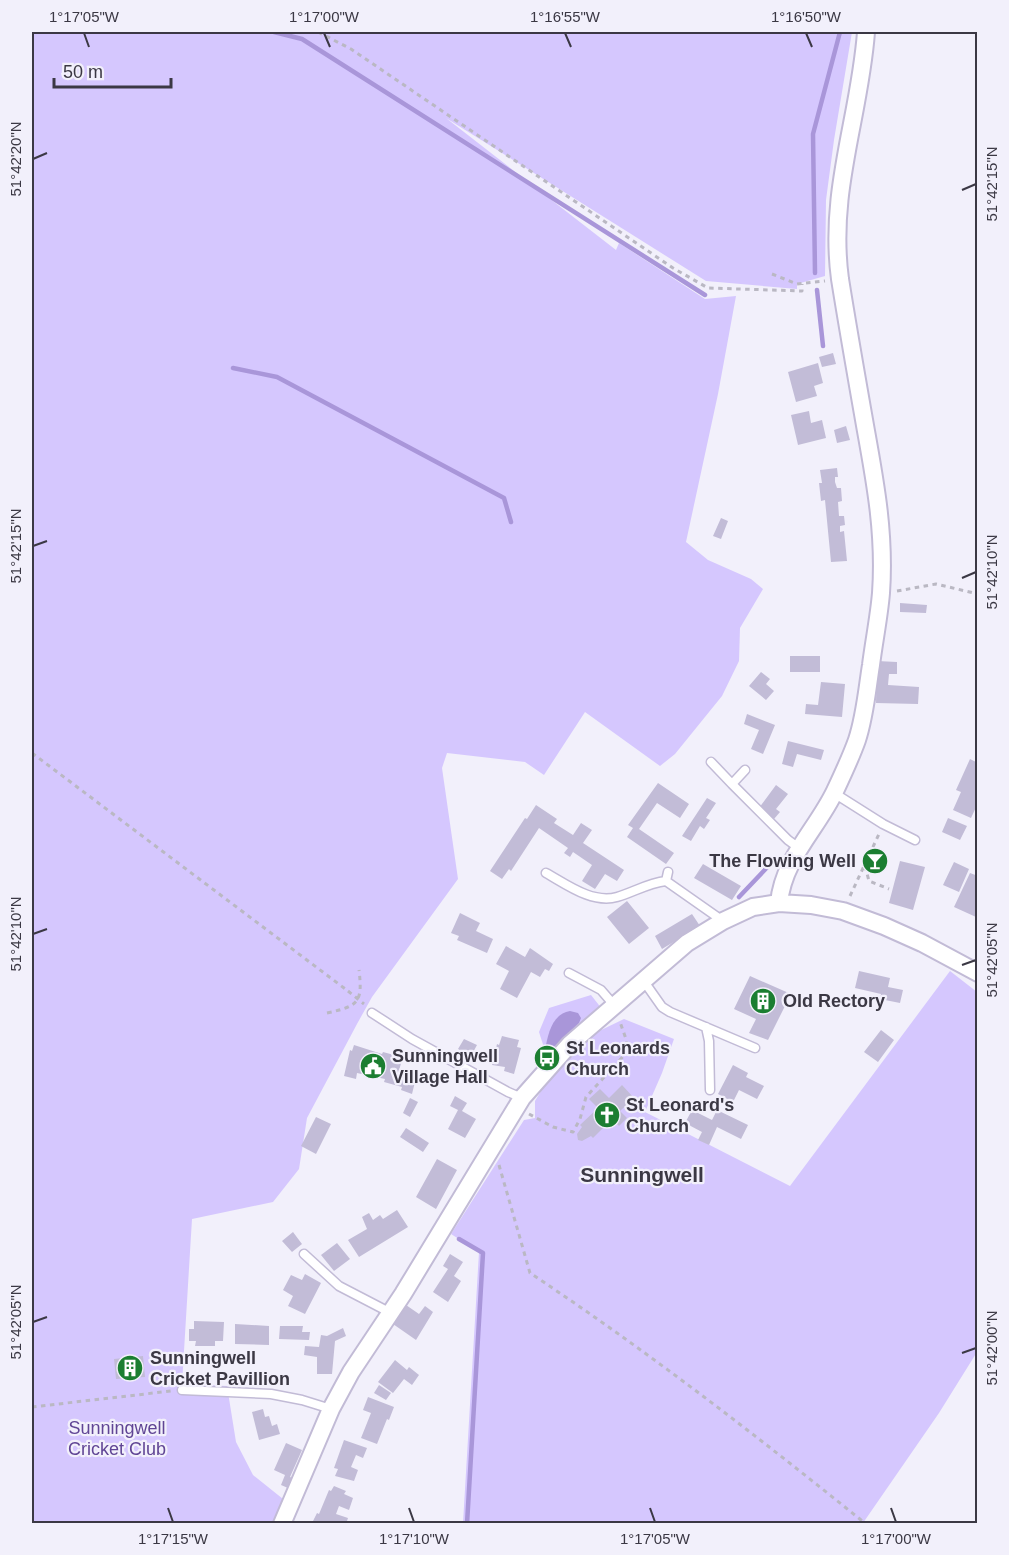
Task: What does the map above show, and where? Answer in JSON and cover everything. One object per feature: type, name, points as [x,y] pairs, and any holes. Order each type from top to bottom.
[{"type":"street","points":[[779,903],[784,877],[799,848],[834,793],[857,740],[864,710],[881,594],[883,542],[880,507],[840,279],[839,247],[839,194],[864,65],[866,32]]},
{"type":"street","points":[[282,1524],[331,1409],[351,1372],[391,1313],[519,1102],[564,1051],[611,1007],[687,943],[723,921],[753,907],[779,903],[811,905],[843,911],[922,943],[978,973]]},
{"type":"lane","points":[[711,762],[788,840],[799,848]]},
{"type":"lane","points":[[732,784],[745,770]]},
{"type":"lane","points":[[834,793],[883,824],[915,840]]},
{"type":"lane","points":[[546,873],[593,897],[606,898],[615,897],[667,876],[723,921]]},
{"type":"lane","points":[[569,973],[601,990],[611,1007]]},
{"type":"lane","points":[[643,980],[662,1007],[670,1012],[755,1048]]},
{"type":"lane","points":[[369,1010],[412,1039],[508,1092],[519,1102]]},
{"type":"lane","points":[[706,1027],[709,1041],[710,1090]]},
{"type":"lane","points":[[304,1254],[339,1286],[391,1313]]},
{"type":"lane","points":[[182,1390],[272,1394],[331,1409]]},
{"type":"path","points":[[318,32],[351,49],[673,268],[708,288],[802,291],[802,284]]},
{"type":"path","points":[[772,274],[797,284],[829,281]]},
{"type":"path","points":[[881,594],[936,584],[978,594]]},
{"type":"path","points":[[32,753],[348,991],[369,1010]]},
{"type":"path","points":[[843,911],[883,824]]},
{"type":"path","points":[[864,865],[869,881],[889,889]]},
{"type":"path","points":[[327,1013],[344,1009],[357,999],[361,990],[359,970]]},
{"type":"path","points":[[519,1102],[553,1127],[573,1132],[580,1119],[586,1097],[628,1051],[620,1022],[611,1007]]},
{"type":"path","points":[[486,1156],[500,1166],[530,1273],[605,1322],[866,1524]]},
{"type":"path","points":[[32,1407],[156,1391],[182,1390]]},
{"type":"green space","name":"Sunningwell Cricket Club","points":[[32,32],[852,32],[826,200],[825,276],[797,284],[797,289],[706,281],[446,118],[616,250],[619,243],[705,299],[736,296],[718,394],[686,542],[708,560],[751,579],[763,589],[740,628],[739,661],[722,696],[675,754],[660,766],[585,712],[544,775],[525,762],[447,753],[442,768],[458,879],[372,997],[357,1024],[307,1118],[299,1169],[273,1202],[192,1219],[182,1384],[227,1386],[236,1442],[253,1475],[283,1499],[272,1523],[32,1523]]},
{"type":"green space","points":[[950,971],[977,992],[977,1352],[939,1413],[863,1523],[463,1523],[479,1252],[451,1234],[524,1120],[535,1118],[535,1101],[547,1081],[597,1032],[624,1019],[674,1039],[645,1112],[790,1186]]},
{"type":"green space","points":[[591,995],[602,1009],[547,1057],[539,1032],[549,1008]]},
{"type":"shaded area","points":[[570,1011],[578,1013],[581,1018],[579,1023],[551,1053],[545,1050],[549,1031],[555,1020]]},
{"type":"building","points":[[833,353],[836,364],[822,367],[819,357]]},
{"type":"building","points":[[818,363],[823,383],[814,386],[817,396],[796,402],[788,372]]},
{"type":"building","points":[[809,411],[811,423],[822,420],[826,438],[798,445],[791,415]]},
{"type":"building","points":[[846,426],[850,440],[837,443],[834,430]]},
{"type":"building","points":[[837,468],[838,477],[835,477],[835,482],[837,488],[841,488],[842,501],[838,502],[839,516],[844,516],[845,525],[840,526],[840,532],[844,531],[847,561],[831,562],[825,500],[821,501],[819,483],[822,483],[820,470]]},
{"type":"building","points":[[721,518],[728,521],[721,539],[713,536]]},
{"type":"building","points":[[900,603],[927,605],[926,613],[900,612]]},
{"type":"building","points":[[790,656],[820,656],[820,672],[790,672]]},
{"type":"building","points":[[877,661],[897,662],[897,674],[889,674],[888,685],[919,687],[918,704],[876,703]]},
{"type":"building","points":[[761,672],[770,679],[766,684],[774,691],[766,700],[749,686]]},
{"type":"building","points":[[821,682],[845,684],[842,717],[805,714],[806,704],[818,705]]},
{"type":"building","points":[[747,714],[775,725],[763,754],[751,749],[759,730],[744,724]]},
{"type":"building","points":[[788,741],[824,750],[821,760],[797,754],[793,767],[782,764]]},
{"type":"building","points":[[970,759],[978,763],[978,803],[971,818],[953,810],[961,792],[956,790]]},
{"type":"building","points":[[658,783],[689,804],[680,818],[657,803],[639,829],[674,853],[666,864],[627,837],[633,828],[628,825]]},
{"type":"building","points":[[776,785],[788,794],[776,809],[780,812],[774,819],[759,808]]},
{"type":"building","points":[[707,798],[716,803],[706,818],[710,820],[704,829],[700,826],[691,841],[682,836]]},
{"type":"building","points":[[536,805],[557,819],[554,823],[573,835],[581,823],[592,830],[583,843],[624,870],[617,881],[605,874],[595,889],[582,881],[592,865],[573,852],[570,857],[564,853],[568,848],[539,828],[511,871],[509,869],[502,879],[490,871]]},
{"type":"building","points":[[948,818],[967,826],[960,840],[942,832]]},
{"type":"building","points":[[900,861],[925,867],[913,910],[889,903]]},
{"type":"building","points":[[954,862],[969,869],[959,892],[943,885]]},
{"type":"building","points":[[703,864],[741,886],[732,900],[694,878]]},
{"type":"building","points":[[970,873],[978,876],[976,917],[954,907]]},
{"type":"building","points":[[627,901],[649,928],[629,944],[607,917]]},
{"type":"building","points":[[460,913],[480,923],[476,931],[493,939],[487,953],[457,940],[459,936],[451,933]]},
{"type":"building","points":[[692,914],[700,926],[662,949],[655,936]]},
{"type":"building","points":[[506,946],[525,957],[530,948],[553,964],[549,971],[545,969],[540,977],[531,972],[517,998],[500,989],[509,971],[496,964]]},
{"type":"building","points":[[859,971],[890,978],[888,987],[903,990],[900,1003],[880,999],[881,994],[855,988]]},
{"type":"building","name":"Old Rectory","points":[[750,976],[791,994],[768,1040],[749,1033],[756,1019],[734,1009]]},
{"type":"building","points":[[881,1030],[894,1040],[878,1062],[864,1052]]},
{"type":"building","points":[[502,1036],[519,1040],[517,1047],[521,1048],[514,1074],[504,1071],[505,1067],[492,1065],[497,1044],[499,1045]]},
{"type":"building","points":[[464,1039],[477,1045],[471,1056],[458,1049]]},
{"type":"building","name":"Sunningwell Village Hall","points":[[354,1045],[382,1054],[383,1052],[394,1055],[393,1058],[402,1060],[398,1074],[416,1078],[412,1094],[401,1090],[402,1087],[384,1082],[385,1079],[357,1073],[356,1079],[344,1076],[350,1050],[352,1051]]},
{"type":"building","points":[[733,1065],[748,1073],[746,1077],[764,1086],[757,1099],[739,1090],[733,1102],[718,1094]]},
{"type":"building","name":"St Leonard's Church","points":[[622,1085],[634,1098],[620,1111],[627,1118],[619,1126],[612,1119],[593,1138],[591,1136],[582,1141],[578,1140],[577,1134],[582,1127],[580,1125],[598,1108],[589,1099],[600,1089],[609,1098]]},
{"type":"building","points":[[455,1096],[467,1103],[462,1111],[476,1119],[465,1138],[448,1129],[458,1110],[450,1106]]},
{"type":"building","points":[[410,1098],[418,1102],[410,1117],[403,1113]]},
{"type":"building","points":[[692,1110],[712,1120],[717,1110],[748,1125],[741,1139],[717,1127],[709,1145],[698,1140],[702,1132],[685,1123]]},
{"type":"building","points":[[316,1117],[331,1124],[316,1154],[301,1146]]},
{"type":"building","points":[[406,1128],[429,1143],[423,1152],[400,1137]]},
{"type":"building","points":[[437,1159],[457,1170],[436,1209],[416,1197]]},
{"type":"building","points":[[397,1210],[408,1227],[359,1257],[348,1240],[367,1229],[362,1217],[369,1213],[373,1220],[380,1215],[383,1219]]},
{"type":"building","points":[[293,1232],[302,1244],[292,1252],[282,1241]]},
{"type":"building","points":[[337,1243],[350,1259],[334,1271],[321,1255]]},
{"type":"building","points":[[450,1254],[463,1262],[454,1276],[461,1281],[448,1302],[433,1292],[448,1269],[443,1266]]},
{"type":"building","points":[[305,1274],[321,1283],[305,1314],[288,1306],[293,1296],[283,1290],[291,1275],[302,1280]]},
{"type":"building","points":[[406,1305],[419,1314],[425,1306],[433,1312],[416,1340],[393,1324]]},
{"type":"building","points":[[194,1321],[224,1322],[223,1341],[215,1341],[215,1346],[195,1346],[196,1341],[189,1341],[189,1329],[194,1329]]},
{"type":"building","points":[[235,1324],[269,1326],[269,1345],[235,1344]]},
{"type":"building","points":[[280,1326],[303,1326],[302,1332],[310,1332],[309,1340],[279,1339]]},
{"type":"building","points":[[343,1328],[346,1336],[335,1341],[332,1374],[317,1374],[317,1357],[304,1355],[305,1346],[319,1347],[321,1335],[327,1336]]},
{"type":"building","name":"Sunningwell Cricket Pavillion","points":[[143,1356],[145,1377],[116,1379],[114,1359]]},
{"type":"building","points":[[395,1360],[407,1370],[409,1367],[419,1375],[412,1385],[404,1379],[393,1393],[378,1382]]},
{"type":"building","points":[[379,1385],[391,1393],[386,1400],[374,1393]]},
{"type":"building","points":[[368,1397],[394,1407],[377,1444],[361,1438],[371,1413],[363,1410]]},
{"type":"building","points":[[263,1409],[265,1417],[269,1416],[272,1426],[277,1424],[280,1434],[259,1440],[252,1412]]},
{"type":"building","points":[[344,1440],[367,1448],[363,1458],[356,1455],[351,1467],[358,1470],[354,1481],[335,1476],[338,1469],[334,1468]]},
{"type":"building","points":[[286,1443],[302,1450],[290,1477],[292,1478],[288,1488],[281,1485],[285,1475],[274,1470]]},
{"type":"building","points":[[334,1486],[346,1491],[344,1494],[353,1498],[349,1510],[339,1506],[336,1514],[348,1518],[346,1524],[312,1523],[317,1513],[319,1514],[329,1490],[331,1491]]},
{"type":"waterway","points":[[274,32],[302,39],[705,295]]},
{"type":"waterway","points":[[815,273],[813,134],[840,32]]},
{"type":"waterway","points":[[817,290],[823,346]]},
{"type":"waterway","points":[[233,368],[277,377],[504,498],[511,522]]},
{"type":"waterway","points":[[739,897],[776,858]]},
{"type":"waterway","points":[[459,1239],[483,1253],[467,1524]]},
{"type":"place","name":"The Flowing Well","points":[[875,861]]},
{"type":"place","name":"Old Rectory","points":[[763,1001]]},
{"type":"place","name":"St Leonards Church","points":[[547,1058]]},
{"type":"place","name":"Sunningwell Village Hall","points":[[373,1066]]},
{"type":"place","name":"St Leonard's Church","points":[[607,1115]]},
{"type":"place","name":"Sunningwell Cricket Pavillion","points":[[130,1368]]},
{"type":"district","name":"Sunningwell","points":[[642,1175]]}]
